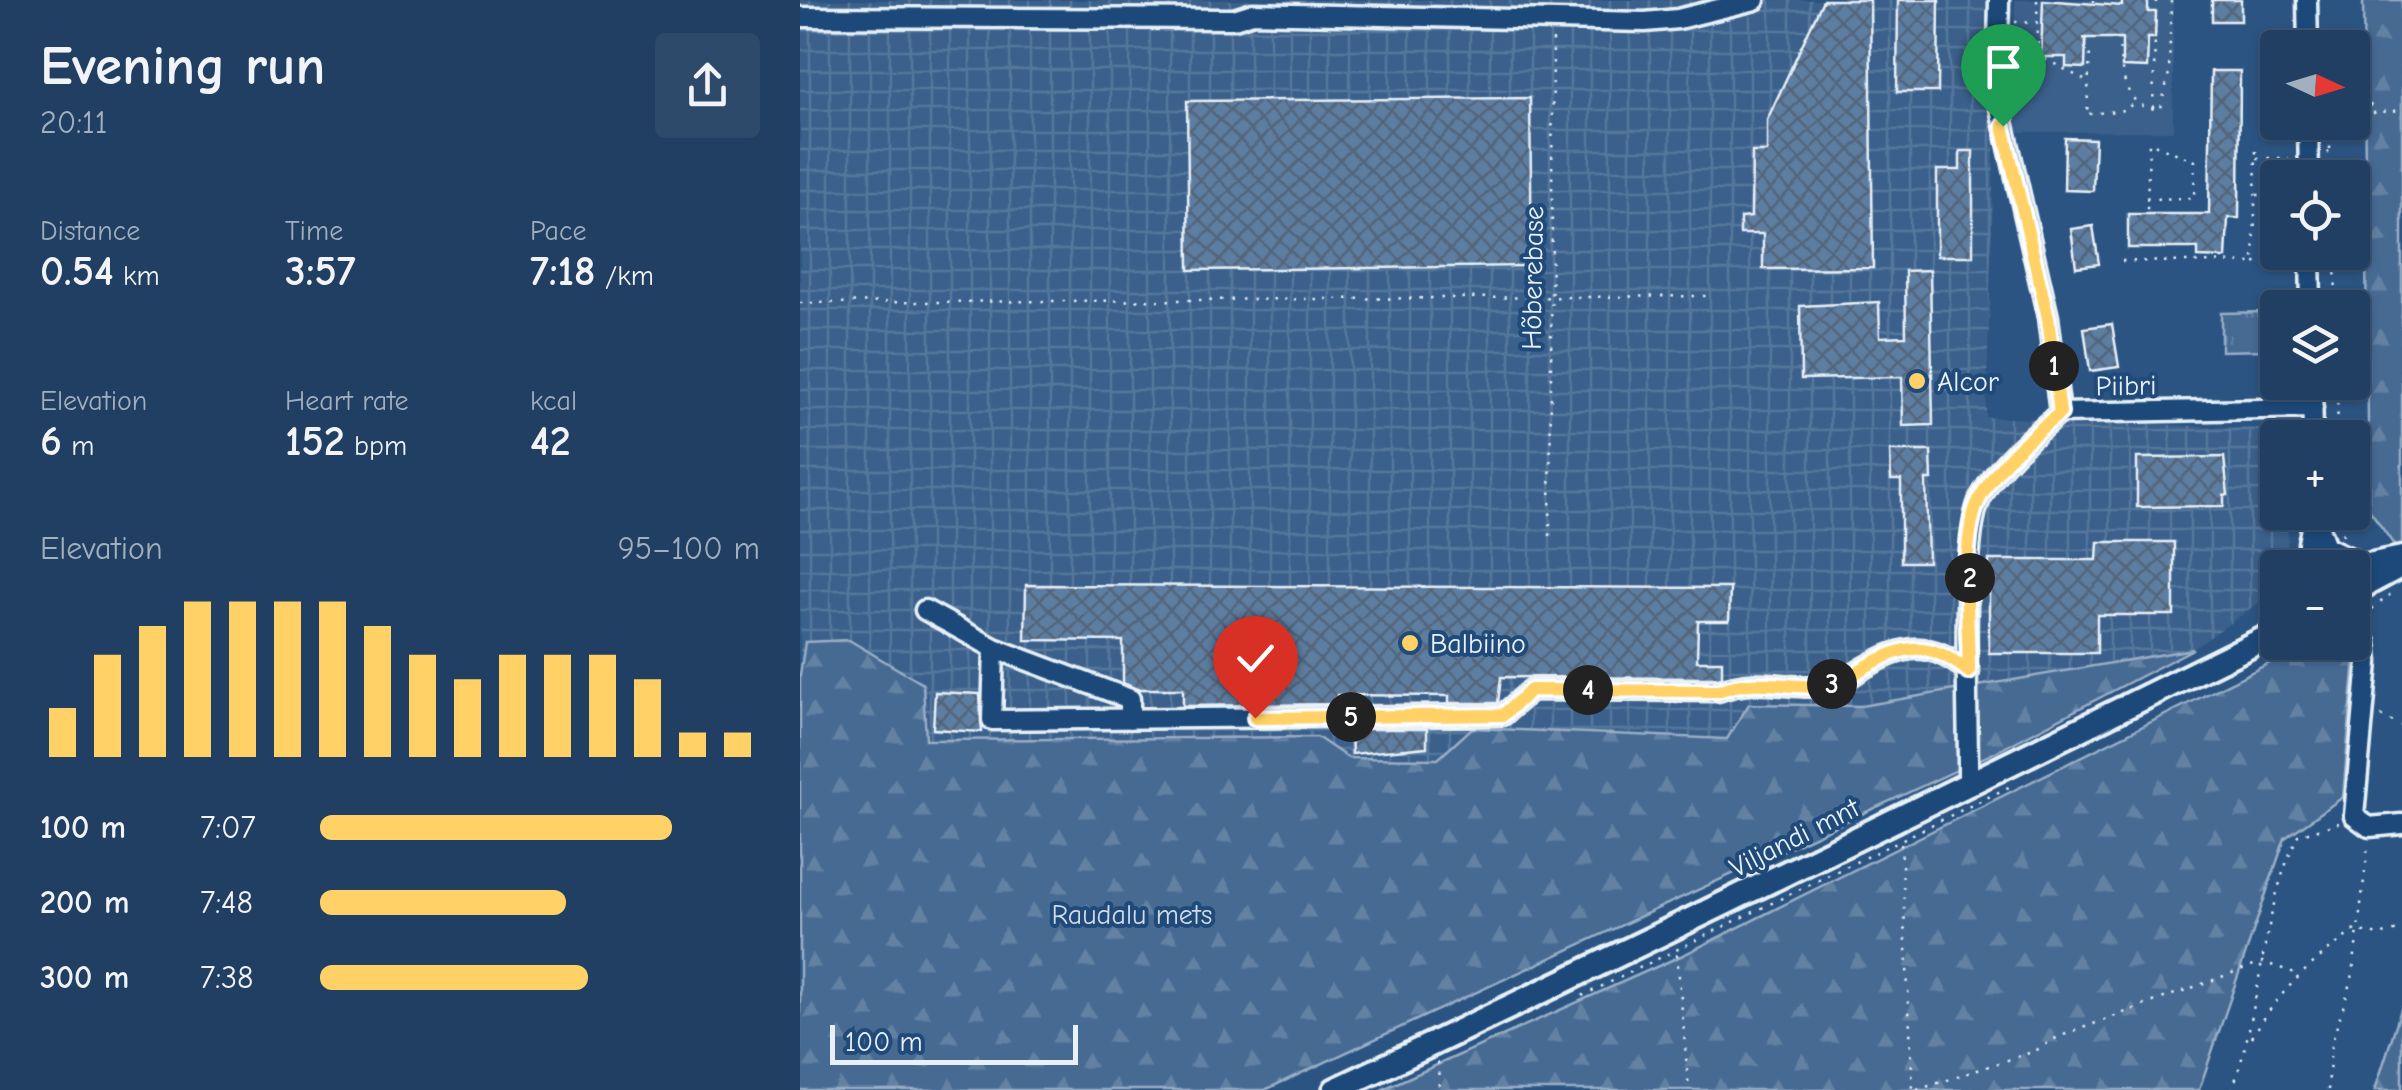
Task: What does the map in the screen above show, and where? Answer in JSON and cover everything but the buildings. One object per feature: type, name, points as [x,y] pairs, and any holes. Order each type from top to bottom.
[{"type":"main road","points":[[2370,592],[2402,564]]},
{"type":"main road","points":[[2370,598],[2396,592]]},
{"type":"main road","name":"Viljandi mnt","points":[[1335,1090],[1767,886],[2260,638]]},
{"type":"street","points":[[1552,21],[1556,0]]},
{"type":"street","points":[[800,18],[892,8],[1645,22],[1704,7],[1755,0]]},
{"type":"street","name":"Piibri","points":[[1999,0],[1997,94],[2048,318],[2060,413],[2313,408]]},
{"type":"street","points":[[2307,0],[2308,30]]},
{"type":"street","points":[[2313,400],[2313,420]]},
{"type":"street","points":[[1968,782],[1970,543],[1979,499],[2014,450],[2060,413]]},
{"type":"street","points":[[2318,530],[2325,550]]},
{"type":"street","points":[[2323,545],[2363,564],[2402,556]]},
{"type":"street","points":[[925,610],[994,648],[1130,699],[1130,718]]},
{"type":"street","points":[[994,648],[992,720],[1503,715],[1531,690],[1718,691],[1745,681],[1837,684],[1890,654],[1917,648],[1935,649],[1969,672]]},
{"type":"street","points":[[2368,660],[2362,821],[2402,824]]},
{"type":"path","points":[[2037,0],[2040,58],[2088,82]]},
{"type":"path","points":[[2152,110],[2156,0]]},
{"type":"path","points":[[2119,38],[2120,70],[2135,100],[2152,110],[2161,108],[2168,91],[2171,0]]},
{"type":"path","name":"Hõberebase","points":[[1550,536],[1552,21]]},
{"type":"path","points":[[1999,22],[2037,23]]},
{"type":"path","points":[[2084,38],[2084,48],[2090,50],[2088,114],[2126,110],[2135,100]]},
{"type":"path","points":[[2370,105],[2377,110]]},
{"type":"path","points":[[2370,111],[2402,110]]},
{"type":"path","points":[[2330,140],[2331,160]]},
{"type":"path","points":[[2146,199],[2194,198],[2195,160],[2149,142],[2146,199],[2147,210]]},
{"type":"path","points":[[2254,263],[2256,148]]},
{"type":"path","points":[[2318,151],[2330,151]]},
{"type":"path","points":[[2256,158],[2295,158]]},
{"type":"path","points":[[2255,195],[2260,195]]},
{"type":"path","points":[[2122,261],[2260,263]]},
{"type":"path","points":[[800,303],[1706,296]]},
{"type":"path","points":[[2370,599],[2396,592]]},
{"type":"path","points":[[2250,1041],[2282,867],[2298,835],[2362,821],[2352,980],[2331,1044],[2328,1090]]},
{"type":"path","points":[[1900,843],[1915,1090],[2035,1051],[2058,1036],[2262,962],[2298,974]]},
{"type":"path","points":[[2232,1090],[2250,1041],[2276,996],[2298,974],[2355,930],[2379,935],[2402,929]]},
{"type":"path","points":[[1677,953],[1689,1090]]},
{"type":"path","points":[[1438,1060],[1439,1090]]},
{"type":"shaded area","points":[[800,0],[1999,0],[1986,417],[2260,429],[2260,530],[2287,530],[2288,550],[2260,550],[2260,602],[2193,649],[1861,706],[1750,704],[1728,739],[1472,729],[1439,759],[1348,758],[1316,737],[926,740],[805,642],[800,675]]},
{"type":"shaded area","points":[[2015,0],[2173,0],[2173,131],[2013,132]]},
{"type":"green space","points":[[2363,0],[2402,0],[2402,545],[2396,548],[2370,510],[2370,290],[2366,290],[2366,270],[2370,270],[2370,160],[2365,160],[2365,140],[2370,140],[2370,30],[2363,30]]},
{"type":"green space","points":[[2260,312],[2260,350],[2221,351],[2221,313]]},
{"type":"green space","name":"Raudalu mets","points":[[849,640],[923,684],[926,740],[1317,737],[1348,758],[1438,759],[1472,728],[1727,739],[1749,704],[1861,706],[2193,649],[1996,752],[1265,1090],[800,1090],[800,675],[805,642]]},
{"type":"green space","points":[[2276,660],[2355,660],[2343,797],[2285,838],[2199,1090],[1381,1090],[1683,955]]},
{"type":"green space","points":[[2402,1006],[2402,1090],[2375,1090]]},
{"type":"place","name":"Alcor","points":[[1917,381]]},
{"type":"place","name":"Balbiino","points":[[1410,643]]},
{"type":"route","points":[[1255,718],[1503,715],[1531,690],[1718,691],[1745,681],[1837,684],[1890,654],[1917,648],[1935,649],[1969,672],[1970,543],[1979,499],[2014,450],[2060,413],[2048,318],[2003,126]]}]
